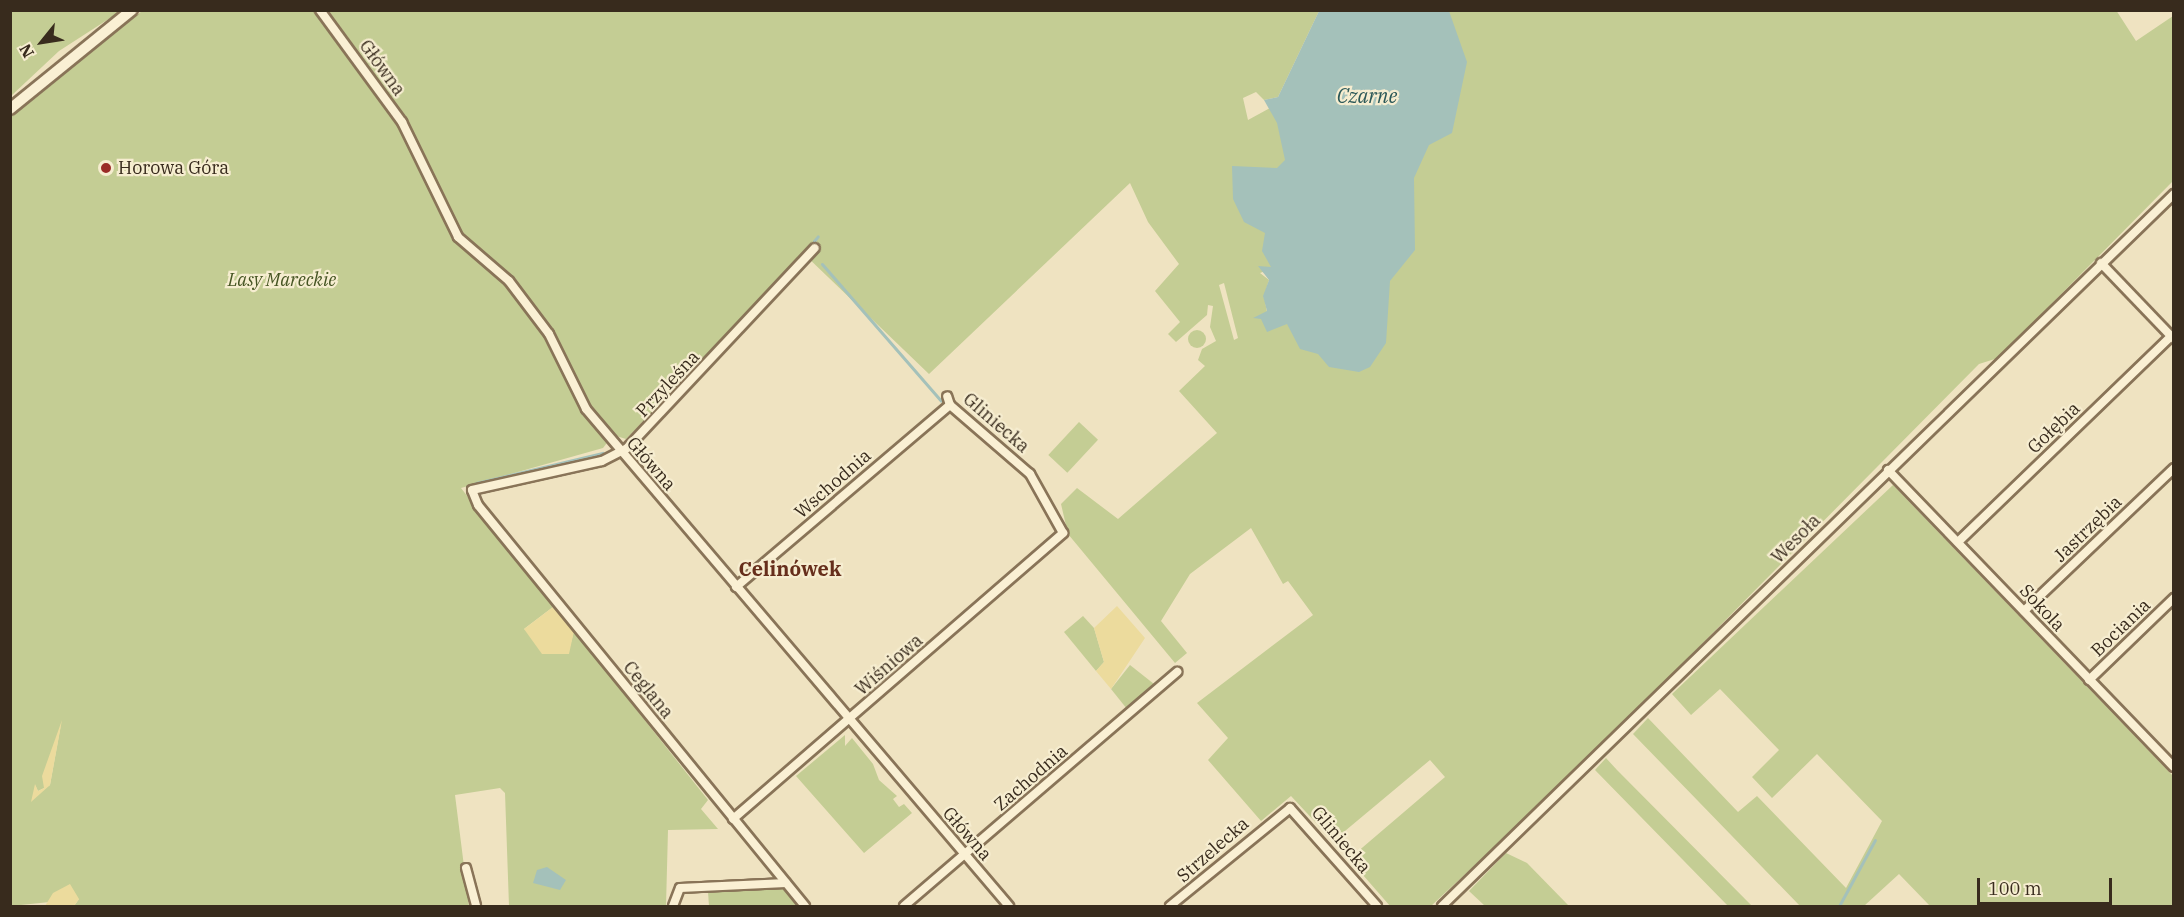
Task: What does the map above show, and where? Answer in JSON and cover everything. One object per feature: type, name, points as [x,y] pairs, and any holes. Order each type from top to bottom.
[{"type":"main road","points":[[10,109],[132,10]]},
{"type":"street","name":"Główna","points":[[320,10],[402,122],[458,237],[509,281],[537,318],[578,397],[620,451],[1009,906]]},
{"type":"street","name":"Wesoła","points":[[1442,906],[2174,194]]},
{"type":"street","name":"Przyleśna","points":[[472,490],[602,461],[620,451],[815,248]]},
{"type":"street","points":[[2101,263],[2172,337]]},
{"type":"street","name":"Gołębia","points":[[1958,542],[2172,337]]},
{"type":"street","name":"Gliniecka","points":[[947,396],[950,405],[1030,474],[1063,533]]},
{"type":"street","name":"Wschodnia","points":[[736,587],[950,405]]},
{"type":"street","name":"Jastrzębia","points":[[2024,611],[2174,468]]},
{"type":"street","name":"Sokola","points":[[1888,470],[2174,767]]},
{"type":"street","name":"Ceglana","points":[[472,490],[478,505],[805,906]]},
{"type":"street","name":"Wiśniowa","points":[[733,819],[1063,533]]},
{"type":"street","name":"Bociania","points":[[2088,680],[2174,598]]},
{"type":"street","name":"Zachodnia","points":[[904,906],[1177,672]]},
{"type":"street","name":"Gliniecka","points":[[1275,815],[1290,808],[1299,812],[1377,906]]},
{"type":"street","name":"Strzelecka","points":[[1170,906],[1275,815]]},
{"type":"street","points":[[465,868],[476,906]]},
{"type":"street","points":[[673,906],[678,890],[786,883]]},
{"type":"green space","name":"Lasy Mareckie","points":[[2116,10],[2136,41],[2173,16],[2173,181],[1998,358],[1979,364],[1576,771],[1431,906],[1390,906],[1349,859],[1445,777],[1430,760],[1333,841],[1291,796],[1261,821],[1208,760],[1228,738],[1197,703],[1313,615],[1288,581],[1283,584],[1251,528],[1190,574],[1161,621],[1187,653],[1175,663],[1068,534],[1061,504],[1077,488],[1118,519],[1217,433],[1179,391],[1205,366],[1198,360],[1202,349],[1216,341],[1210,327],[1213,306],[1208,305],[1207,315],[1176,342],[1168,334],[1180,322],[1155,291],[1179,264],[1148,222],[1130,183],[929,374],[803,253],[626,439],[613,435],[603,448],[461,488],[553,607],[524,629],[568,654],[574,631],[708,800],[701,809],[718,829],[668,830],[666,906],[509,906],[505,793],[500,788],[455,795],[469,906],[74,906],[79,899],[11,906],[11,117],[142,11],[1319,11],[1278,97],[1264,100],[1256,92],[1243,98],[1248,120],[1270,108],[1294,140],[1273,268],[1260,273],[1269,280],[1264,296],[1267,312],[1416,11]],"holes":[[[1224,283],[1238,338],[1234,340],[1219,285]],[[1267,312],[1264,318],[1255,318]],[[61,724],[50,785],[37,794],[35,785],[38,791],[44,788]]]},
{"type":"green space","points":[[10,11],[121,11],[59,51],[11,96]]},
{"type":"green space","points":[[1197,330],[1203,333],[1206,339],[1203,345],[1197,348],[1191,345],[1188,339],[1191,333]]},
{"type":"green space","points":[[1079,422],[1098,440],[1067,473],[1048,455]]},
{"type":"green space","points":[[1893,485],[2173,776],[2173,906],[1930,906],[1899,874],[1864,906],[1800,906],[1633,734],[1648,718],[1738,812],[1757,796],[1846,888],[1882,821],[1817,754],[1772,798],[1752,777],[1779,750],[1720,689],[1691,715],[1672,694]]},
{"type":"green space","points":[[1083,616],[1094,628],[1104,662],[1096,671],[1064,632]]},
{"type":"green space","points":[[1130,665],[1154,684],[1127,709],[1111,689]]},
{"type":"green space","points":[[845,735],[845,746],[852,738],[873,764],[879,780],[897,796],[893,799],[899,807],[904,804],[912,813],[864,853],[796,776]]},
{"type":"green space","points":[[1606,758],[1752,906],[1728,906],[1595,770]]},
{"type":"green space","points":[[1506,853],[1527,863],[1569,906],[1485,906],[1469,891]]},
{"type":"green space","points":[[774,887],[786,890],[798,906],[709,906],[708,892]]},
{"type":"sand","points":[[1117,606],[1145,638],[1111,689],[1096,671],[1104,662],[1094,628]]},
{"type":"sand","points":[[553,607],[574,631],[569,654],[542,654],[524,629]]},
{"type":"sand","points":[[62,720],[50,785],[31,802],[35,784],[38,791],[44,788],[42,776]]},
{"type":"sand","points":[[70,884],[79,899],[74,906],[45,906],[53,893]]},
{"type":"water","name":"Czarne","points":[[1319,11],[1449,11],[1467,62],[1452,133],[1429,145],[1414,178],[1415,250],[1390,281],[1386,343],[1370,367],[1359,372],[1329,367],[1318,354],[1300,349],[1287,324],[1267,332],[1261,319],[1253,318],[1267,311],[1263,296],[1269,280],[1258,266],[1271,267],[1262,251],[1265,233],[1244,222],[1233,199],[1232,166],[1277,168],[1285,160],[1277,123],[1264,100],[1278,97]]},
{"type":"water","points":[[547,867],[566,880],[560,890],[533,883],[537,870]]},
{"type":"waterway","points":[[814,241],[818,236]]},
{"type":"waterway","points":[[706,359],[809,247]]},
{"type":"waterway","points":[[822,264],[941,401]]},
{"type":"waterway","points":[[653,413],[675,391]]},
{"type":"waterway","points":[[476,483],[602,453]]},
{"type":"waterway","points":[[1839,906],[1875,840]]},
{"type":"place","name":"Horowa Góra","points":[[106,168]]},
{"type":"district","name":"Celinówek","points":[[790,568]]}]
